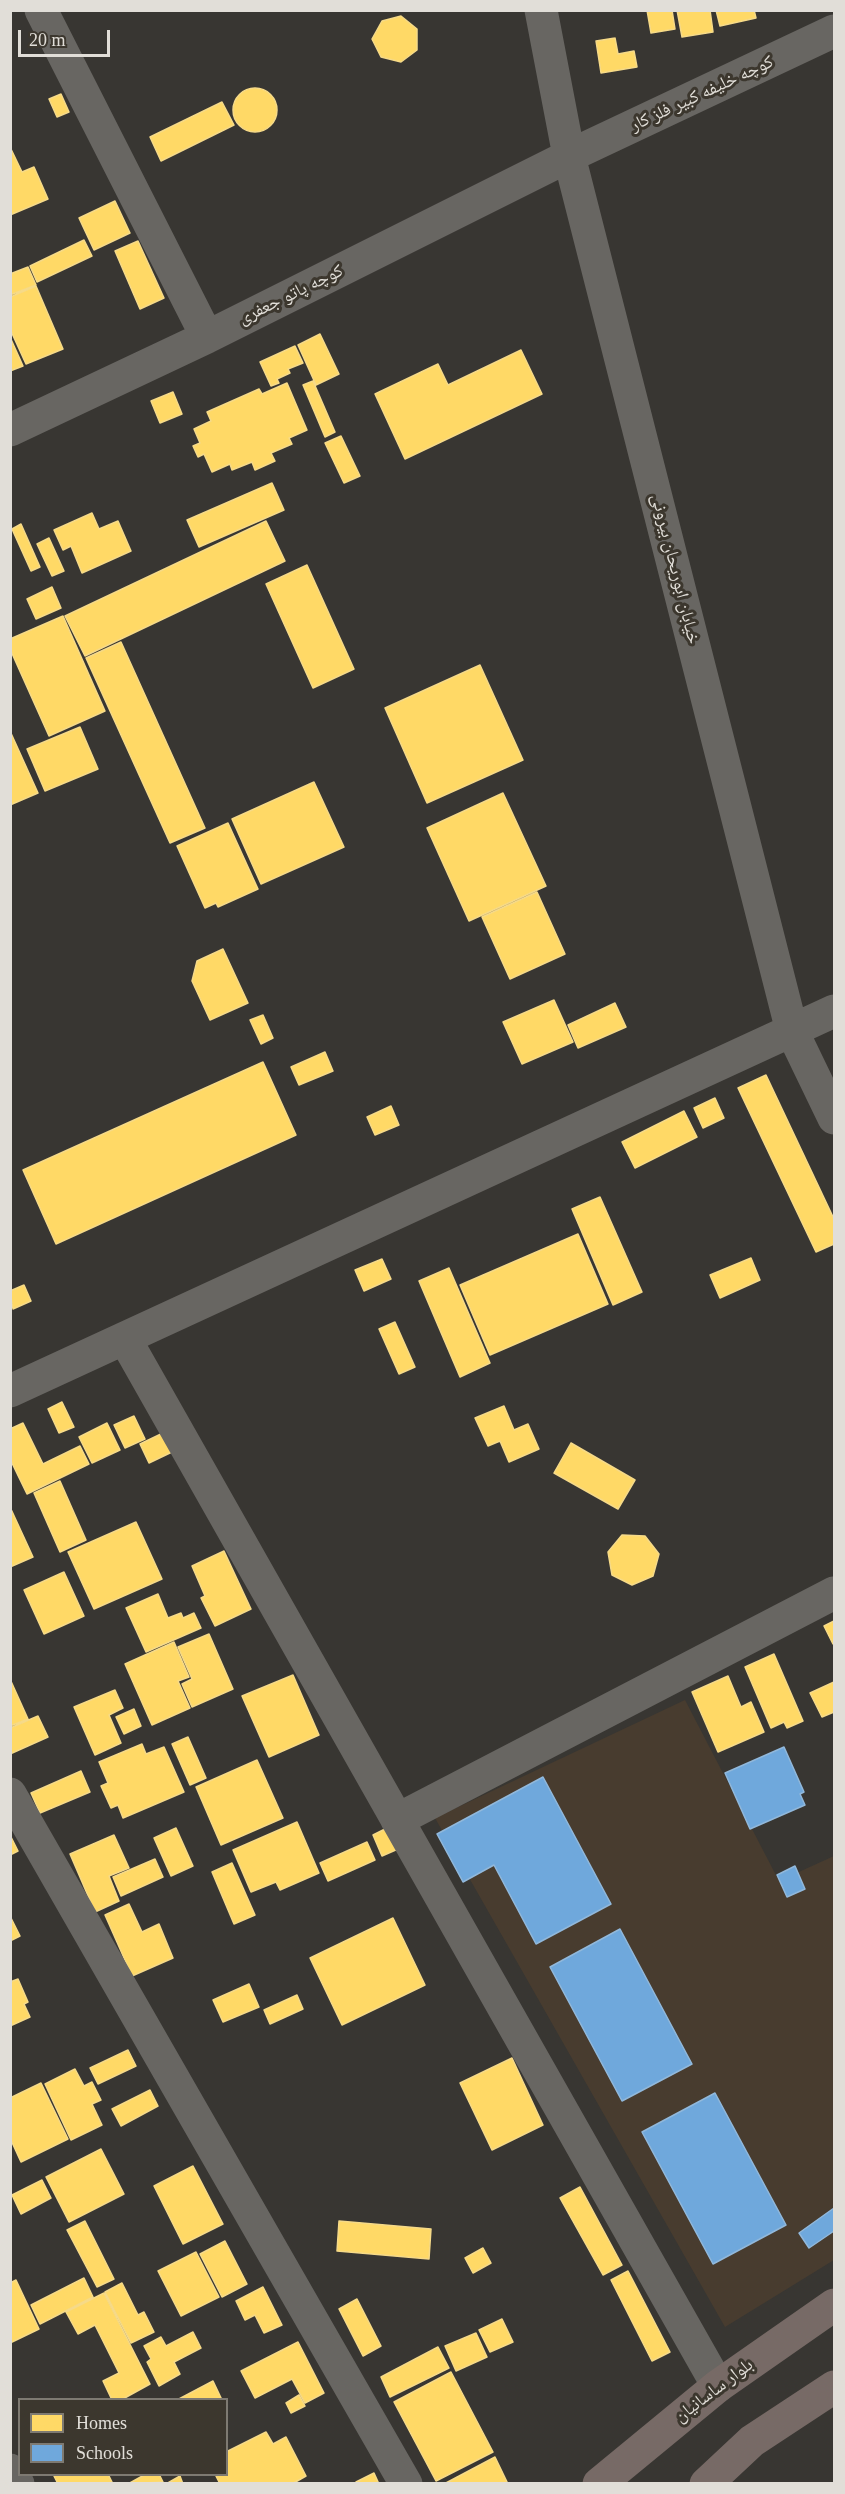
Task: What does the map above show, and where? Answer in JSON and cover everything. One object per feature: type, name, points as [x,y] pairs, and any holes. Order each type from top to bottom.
[{"type":"highway","name":"بلوار ساسانیان","points":[[598,2484],[718,2386],[834,2305]]},
{"type":"highway","points":[[706,2484],[752,2441],[834,2387]]},
{"type":"street","points":[[41,10],[207,337]]},
{"type":"street","name":"خیابان ابوریحان بیرونی","points":[[542,10],[569,156],[792,1031],[834,1118]]},
{"type":"street","name":"کوچه خلیفه کبیر فلز کار","points":[[569,156],[834,32]]},
{"type":"street","name":"کوچه پاتو جعفری","points":[[10,430],[207,337],[569,156]]},
{"type":"street","points":[[10,1391],[834,1011]]},
{"type":"street","points":[[125,1339],[718,2386]]},
{"type":"street","points":[[397,1820],[834,1593]]},
{"type":"street","points":[[10,1794],[406,2484]]},
{"type":"street","points":[[10,2469],[18,2484]]},
{"type":"shaded area","points":[[685,1700],[779,1881],[834,1856],[834,2260],[725,2327],[435,1818]]},
{"type":"building: Homes","points":[[647,10],[672,10],[675,29],[651,33]]},
{"type":"building: Homes","points":[[677,10],[710,10],[713,32],[682,37]]},
{"type":"building: Homes","points":[[716,10],[754,10],[756,18],[720,26]]},
{"type":"building: Homes","points":[[401,16],[417,29],[417,50],[401,62],[381,57],[372,39],[382,21]]},
{"type":"building: Homes","points":[[615,38],[618,54],[634,51],[637,67],[601,73],[596,41]]},
{"type":"building: Homes","points":[[255,88],[264,89],[271,94],[276,101],[276,119],[271,126],[264,131],[255,132],[246,131],[239,126],[234,119],[233,110],[234,101],[239,94],[246,89]]},
{"type":"building: Homes","points":[[61,94],[69,112],[57,117],[49,99]]},
{"type":"building: Homes","points":[[222,102],[234,125],[161,161],[150,137]]},
{"type":"building: Homes","points":[[10,147],[22,172],[34,167],[48,199],[10,215]]},
{"type":"building: Homes","points":[[115,201],[130,233],[94,250],[79,218]]},
{"type":"building: Homes","points":[[84,240],[92,256],[37,282],[30,266]]},
{"type":"building: Homes","points":[[138,241],[164,298],[140,309],[115,251]]},
{"type":"building: Homes","points":[[28,267],[36,285],[10,295],[10,274]]},
{"type":"building: Homes","points":[[36,286],[63,349],[26,364],[10,329],[10,297]]},
{"type":"building: Homes","points":[[320,334],[339,374],[316,385],[298,345]]},
{"type":"building: Homes","points":[[10,337],[23,366],[10,371]]},
{"type":"building: Homes","points":[[295,346],[303,363],[288,369],[290,373],[277,379],[279,383],[271,386],[260,362]]},
{"type":"building: Homes","points":[[521,350],[542,394],[405,459],[375,394],[438,364],[448,385]]},
{"type":"building: Homes","points":[[313,381],[335,432],[325,437],[303,385]]},
{"type":"building: Homes","points":[[287,383],[307,430],[289,438],[292,444],[271,453],[275,461],[255,470],[252,462],[232,470],[230,464],[212,472],[204,454],[198,457],[193,446],[200,443],[194,429],[211,421],[207,412],[259,389],[262,394]]},
{"type":"building: Homes","points":[[173,392],[182,414],[160,423],[151,401]]},
{"type":"building: Homes","points":[[341,436],[360,476],[344,483],[325,443]]},
{"type":"building: Homes","points":[[272,483],[284,510],[199,547],[187,520]]},
{"type":"building: Homes","points":[[92,513],[99,529],[118,521],[131,551],[82,573],[71,546],[63,550],[54,530]]},
{"type":"building: Homes","points":[[266,521],[285,561],[85,656],[65,616]]},
{"type":"building: Homes","points":[[21,524],[40,567],[31,571],[12,529]]},
{"type":"building: Homes","points":[[49,538],[64,571],[52,576],[37,544]]},
{"type":"building: Homes","points":[[307,565],[354,669],[313,688],[266,584]]},
{"type":"building: Homes","points":[[52,587],[61,608],[36,619],[27,599]]},
{"type":"building: Homes","points":[[63,616],[105,711],[49,736],[10,649],[10,639]]},
{"type":"building: Homes","points":[[121,642],[205,828],[170,843],[86,658]]},
{"type":"building: Homes","points":[[480,665],[523,760],[427,803],[385,708]]},
{"type":"building: Homes","points":[[80,727],[98,769],[45,791],[27,749]]},
{"type":"building: Homes","points":[[10,731],[38,793],[10,805]]},
{"type":"building: Homes","points":[[314,782],[344,847],[261,884],[232,819]]},
{"type":"building: Homes","points":[[503,793],[546,886],[469,921],[427,828]]},
{"type":"building: Homes","points":[[228,823],[258,889],[218,907],[216,903],[205,908],[177,846]]},
{"type":"building: Homes","points":[[537,892],[565,954],[510,979],[482,917]]},
{"type":"building: Homes","points":[[223,949],[248,1003],[210,1020],[192,981],[197,961]]},
{"type":"building: Homes","points":[[554,1000],[573,1042],[522,1064],[503,1022]]},
{"type":"building: Homes","points":[[615,1003],[626,1027],[578,1048],[568,1025]]},
{"type":"building: Homes","points":[[263,1015],[273,1038],[261,1044],[250,1020]]},
{"type":"building: Homes","points":[[325,1052],[333,1071],[299,1085],[291,1067]]},
{"type":"building: Homes","points":[[263,1062],[296,1135],[56,1244],[23,1170]]},
{"type":"building: Homes","points":[[766,1075],[834,1219],[834,1244],[816,1252],[738,1088]]},
{"type":"building: Homes","points":[[715,1098],[724,1118],[703,1128],[694,1108]]},
{"type":"building: Homes","points":[[391,1106],[399,1125],[375,1135],[367,1117]]},
{"type":"building: Homes","points":[[684,1111],[697,1137],[635,1168],[622,1142]]},
{"type":"building: Homes","points":[[600,1197],[642,1292],[613,1305],[572,1209]]},
{"type":"building: Homes","points":[[578,1234],[608,1304],[490,1355],[460,1285]]},
{"type":"building: Homes","points":[[751,1258],[760,1280],[720,1298],[710,1275]]},
{"type":"building: Homes","points":[[382,1259],[391,1279],[364,1291],[355,1270]]},
{"type":"building: Homes","points":[[449,1268],[490,1363],[460,1377],[419,1281]]},
{"type":"building: Homes","points":[[24,1285],[31,1301],[13,1309],[10,1291]]},
{"type":"building: Homes","points":[[395,1322],[415,1367],[399,1374],[379,1329]]},
{"type":"building: Homes","points":[[62,1402],[74,1427],[59,1433],[48,1409]]},
{"type":"building: Homes","points":[[504,1406],[514,1430],[528,1424],[539,1449],[509,1462],[500,1441],[488,1446],[475,1418]]},
{"type":"building: Homes","points":[[134,1416],[145,1439],[125,1448],[114,1425]]},
{"type":"building: Homes","points":[[23,1423],[43,1464],[80,1446],[89,1464],[27,1494],[10,1459],[10,1429]]},
{"type":"building: Homes","points":[[107,1423],[120,1450],[92,1463],[79,1437]]},
{"type":"building: Homes","points":[[163,1433],[172,1452],[149,1463],[140,1444]]},
{"type":"building: Homes","points":[[571,1443],[635,1480],[618,1509],[554,1473]]},
{"type":"building: Homes","points":[[60,1481],[86,1540],[60,1552],[34,1493]]},
{"type":"building: Homes","points":[[10,1507],[33,1557],[10,1567]]},
{"type":"building: Homes","points":[[136,1522],[162,1579],[94,1609],[68,1552]]},
{"type":"building: Homes","points":[[622,1535],[645,1536],[659,1554],[653,1576],[632,1585],[612,1575],[608,1552]]},
{"type":"building: Homes","points":[[224,1551],[251,1609],[215,1626],[201,1598],[205,1596],[192,1566]]},
{"type":"building: Homes","points":[[64,1572],[84,1616],[44,1634],[24,1590]]},
{"type":"building: Homes","points":[[158,1594],[168,1618],[181,1613],[183,1618],[194,1613],[201,1628],[146,1652],[126,1608]]},
{"type":"building: Homes","points":[[834,1621],[834,1644],[833,1644],[824,1626]]},
{"type":"building: Homes","points":[[209,1634],[233,1689],[192,1707],[182,1684],[192,1679],[178,1647]]},
{"type":"building: Homes","points":[[174,1642],[189,1677],[178,1681],[190,1708],[152,1725],[125,1664]]},
{"type":"building: Homes","points":[[774,1654],[803,1721],[787,1728],[784,1722],[771,1728],[745,1667]]},
{"type":"building: Homes","points":[[293,1675],[319,1735],[269,1757],[242,1696]]},
{"type":"building: Homes","points":[[728,1676],[741,1707],[751,1702],[764,1732],[718,1752],[692,1692]]},
{"type":"building: Homes","points":[[10,1679],[28,1719],[10,1726]]},
{"type":"building: Homes","points":[[834,1682],[834,1712],[822,1717],[810,1693]]},
{"type":"building: Homes","points":[[115,1690],[123,1708],[109,1715],[121,1743],[95,1755],[74,1707]]},
{"type":"building: Homes","points":[[134,1709],[141,1726],[124,1734],[116,1717]]},
{"type":"building: Homes","points":[[38,1716],[48,1737],[10,1754],[10,1728]]},
{"type":"building: Homes","points":[[188,1737],[206,1778],[190,1785],[172,1744]]},
{"type":"building: Homes","points":[[142,1744],[146,1754],[164,1747],[184,1792],[123,1818],[118,1805],[111,1808],[101,1786],[108,1783],[99,1762]]},
{"type":"building: Homes","points":[[257,1760],[283,1818],[221,1845],[196,1787]]},
{"type":"building: Homes","points":[[81,1771],[90,1792],[40,1813],[31,1793]]},
{"type":"building: Homes","points":[[297,1822],[319,1873],[280,1890],[276,1882],[251,1892],[233,1850]]},
{"type":"building: Homes","points":[[389,1827],[398,1849],[382,1856],[373,1835]]},
{"type":"building: Homes","points":[[176,1828],[193,1866],[171,1876],[154,1838]]},
{"type":"building: Homes","points":[[10,1835],[18,1851],[10,1855]]},
{"type":"building: Homes","points":[[114,1835],[129,1868],[109,1876],[119,1901],[95,1912],[70,1854]]},
{"type":"building: Homes","points":[[367,1842],[375,1860],[328,1881],[320,1863]]},
{"type":"building: Homes","points":[[155,1859],[163,1877],[121,1896],[113,1877]]},
{"type":"building: Homes","points":[[232,1863],[255,1915],[234,1924],[212,1872]]},
{"type":"building: Homes","points":[[129,1904],[142,1932],[159,1924],[173,1958],[132,1976],[105,1915]]},
{"type":"building: Homes","points":[[10,1916],[20,1936],[10,1941]]},
{"type":"building: Homes","points":[[393,1918],[425,1985],[342,2025],[310,1958]]},
{"type":"building: Homes","points":[[18,1979],[28,2002],[24,2004],[30,2017],[10,2026],[10,1982]]},
{"type":"building: Homes","points":[[249,1984],[259,2007],[223,2022],[213,2000]]},
{"type":"building: Homes","points":[[297,1995],[303,2009],[270,2024],[264,2010]]},
{"type":"building: Homes","points":[[128,2050],[136,2066],[98,2084],[90,2068]]},
{"type":"building: Homes","points":[[512,2058],[543,2125],[492,2150],[460,2083]]},
{"type":"building: Homes","points":[[75,2069],[84,2086],[92,2082],[101,2100],[92,2104],[102,2125],[71,2140],[45,2084]]},
{"type":"building: Homes","points":[[41,2083],[68,2139],[21,2162],[10,2138],[10,2098]]},
{"type":"building: Homes","points":[[150,2090],[158,2106],[121,2126],[112,2109]]},
{"type":"building: Homes","points":[[101,2149],[124,2194],[69,2222],[46,2177]]},
{"type":"building: Homes","points":[[193,2166],[223,2224],[183,2244],[154,2186]]},
{"type":"building: Homes","points":[[42,2180],[51,2198],[21,2214],[12,2195]]},
{"type":"building: Homes","points":[[580,2187],[622,2265],[603,2275],[560,2198]]},
{"type":"building: Homes","points":[[85,2221],[114,2279],[97,2287],[67,2230]]},
{"type":"building: Homes","points":[[339,2221],[431,2229],[429,2259],[337,2251]]},
{"type":"building: Homes","points":[[225,2241],[247,2284],[222,2297],[200,2254]]},
{"type":"building: Homes","points":[[483,2248],[491,2263],[473,2273],[465,2258]]},
{"type":"building: Homes","points":[[196,2252],[219,2297],[181,2316],[158,2271]]},
{"type":"building: Homes","points":[[628,2271],[670,2352],[652,2361],[611,2280]]},
{"type":"building: Homes","points":[[84,2278],[93,2297],[40,2324],[31,2305]]},
{"type":"building: Homes","points":[[16,2280],[39,2329],[10,2343],[10,2283]]},
{"type":"building: Homes","points":[[122,2283],[138,2315],[144,2312],[154,2332],[131,2343],[105,2292]]},
{"type":"building: Homes","points":[[263,2287],[282,2325],[264,2333],[255,2315],[245,2320],[236,2301]]},
{"type":"building: Homes","points":[[104,2293],[150,2384],[125,2398],[111,2398],[103,2381],[119,2373],[95,2325],[78,2334],[66,2312]]},
{"type":"building: Homes","points":[[357,2299],[381,2346],[363,2356],[339,2309]]},
{"type":"building: Homes","points":[[502,2319],[513,2342],[490,2352],[479,2330]]},
{"type":"building: Homes","points":[[193,2332],[201,2348],[174,2362],[180,2374],[159,2386],[147,2362],[151,2359],[144,2346],[161,2337],[166,2346]]},
{"type":"building: Homes","points":[[476,2333],[487,2357],[456,2371],[445,2346]]},
{"type":"building: Homes","points":[[298,2342],[324,2393],[305,2403],[292,2379],[255,2398],[241,2371]]},
{"type":"building: Homes","points":[[438,2347],[449,2368],[390,2397],[381,2377]]},
{"type":"building: Homes","points":[[451,2372],[493,2452],[436,2481],[394,2402]]},
{"type":"building: Homes","points":[[213,2381],[221,2398],[181,2398]]},
{"type":"building: Homes","points":[[299,2395],[305,2406],[291,2413],[286,2403]]},
{"type":"building: Homes","points":[[266,2432],[273,2444],[286,2437],[306,2476],[292,2484],[220,2484],[216,2476],[228,2476],[228,2451]]},
{"type":"building: Homes","points":[[495,2457],[508,2484],[444,2484]]},
{"type":"building: Homes","points":[[374,2473],[379,2484],[357,2484],[356,2482]]},
{"type":"building: Homes","points":[[54,2476],[109,2476],[113,2484],[58,2484]]},
{"type":"building: Homes","points":[[142,2476],[160,2476],[163,2482],[128,2484]]},
{"type":"building: Homes","points":[[180,2476],[183,2484],[166,2484]]},
{"type":"building: Schools","points":[[784,1747],[804,1792],[800,1794],[805,1805],[750,1829],[725,1773]]},
{"type":"building: Schools","points":[[543,1777],[611,1904],[536,1944],[494,1865],[463,1882],[437,1834]]},
{"type":"building: Schools","points":[[795,1866],[805,1889],[787,1897],[777,1875]]},
{"type":"building: Schools","points":[[620,1929],[692,2064],[622,2101],[550,1967]]},
{"type":"building: Schools","points":[[715,2093],[786,2225],[713,2264],[642,2132]]},
{"type":"building: Schools","points":[[834,2208],[834,2231],[809,2248],[799,2233]]}]
